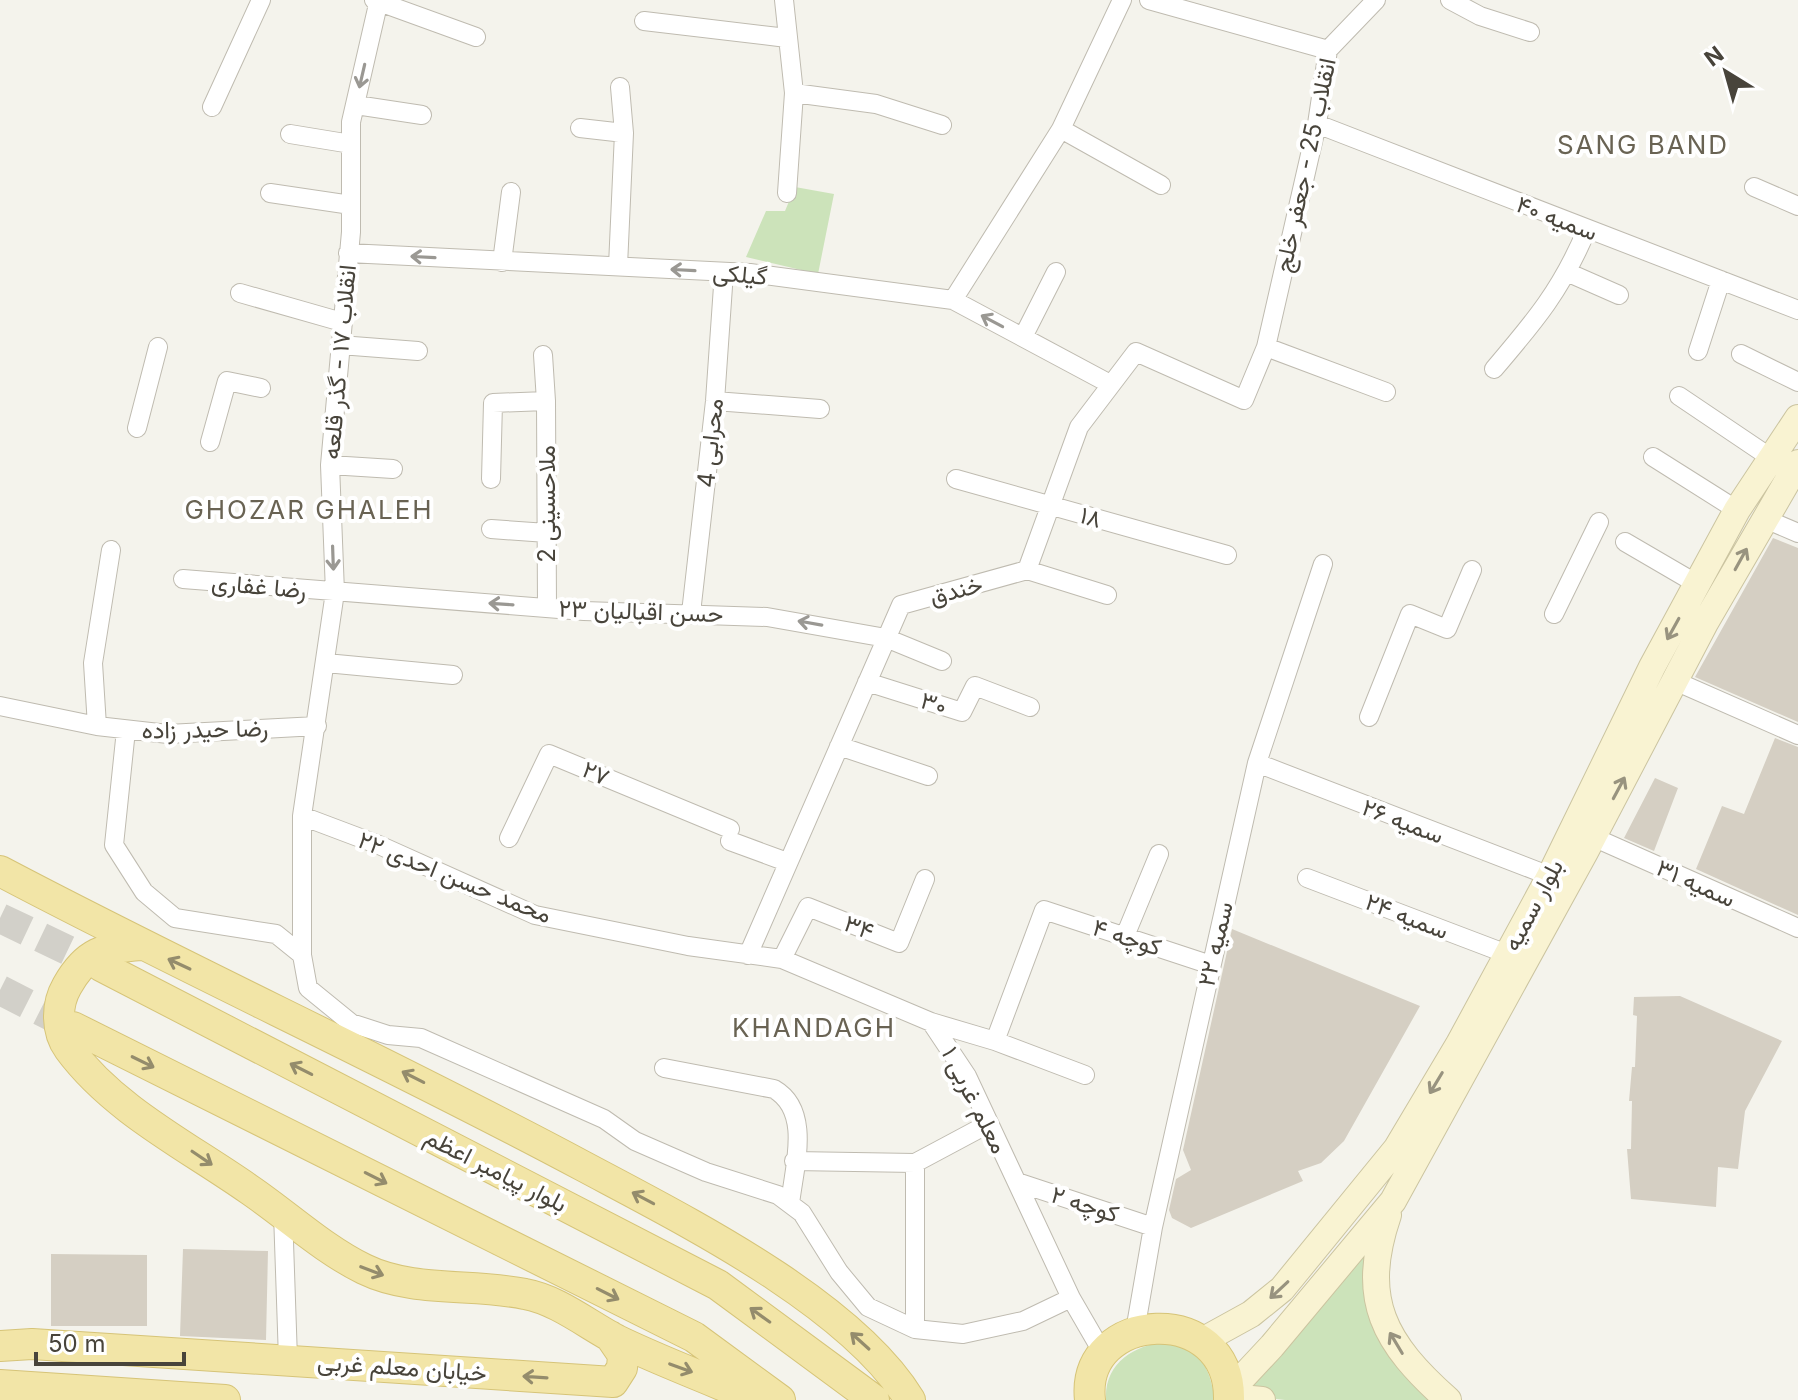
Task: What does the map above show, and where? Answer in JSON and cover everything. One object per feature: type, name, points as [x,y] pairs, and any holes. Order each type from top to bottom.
[{"type":"main road","name":"بلوار سمیه","points":[[1202,1341],[1251,1314],[1282,1289],[1397,1148],[1550,876],[1652,667],[1737,510],[1798,418]]},
{"type":"main road","name":"بلوار سمیه","points":[[1230,1396],[1393,1201],[1593,837],[1763,518],[1798,463]]},
{"type":"main road","points":[[0,871],[141,945],[364,1052],[686,1221],[806,1299],[855,1336],[891,1370],[910,1400]]},
{"type":"main road","points":[[141,945],[101,950],[79,966],[61,996],[59,1023],[67,1047],[138,1115],[283,1223],[365,1270],[445,1286],[528,1294],[574,1314],[610,1336],[756,1400]]},
{"type":"main road","name":"بلوار پیامبر اعظم","points":[[101,966],[718,1285],[874,1400]]},
{"type":"main road","points":[[73,1027],[694,1337],[780,1400]]},
{"type":"main road","points":[[1393,1201],[1378,1243],[1374,1272],[1378,1302],[1400,1351],[1448,1400]]},
{"type":"main road","points":[[1090,1400],[1094,1373],[1104,1355],[1135,1331],[1169,1328],[1202,1341],[1217,1356],[1230,1396],[1262,1400]]},
{"type":"main road","points":[[598,1388],[622,1368],[623,1355],[610,1336]]},
{"type":"main road","name":"خیابان معلم غربی","points":[[0,1346],[32,1344],[288,1359],[598,1388]]},
{"type":"main road","points":[[0,1385],[44,1393],[225,1400]]},
{"type":"street","points":[[212,107],[261,0]]},
{"type":"street","points":[[784,0],[794,93],[787,193]]},
{"type":"street","points":[[953,300],[1061,129],[1122,0]]},
{"type":"street","points":[[1149,0],[1185,5],[1328,50]]},
{"type":"street","name":"انقلاب 25 - جعفر خلج","points":[[1110,384],[1136,352],[1244,400],[1266,347],[1317,124],[1328,50],[1376,0]]},
{"type":"street","points":[[1450,0],[1480,16],[1530,32]]},
{"type":"street","points":[[377,1],[476,37]]},
{"type":"street","name":"انقلاب ۱۷ - گذر قلعه","points":[[317,726],[335,592],[330,465],[348,253],[351,144],[377,1]]},
{"type":"street","points":[[644,21],[787,38]]},
{"type":"street","points":[[618,266],[624,133],[620,87]]},
{"type":"street","points":[[794,93],[876,104],[942,125]]},
{"type":"street","points":[[356,105],[422,115]]},
{"type":"street","name":"سمیه ۴۰","points":[[1317,124],[1798,310]]},
{"type":"street","points":[[580,128],[624,133]]},
{"type":"street","points":[[1061,129],[1161,185]]},
{"type":"street","points":[[290,134],[351,144]]},
{"type":"street","points":[[1754,187],[1798,206]]},
{"type":"street","points":[[502,262],[511,192]]},
{"type":"street","points":[[270,193],[351,205]]},
{"type":"street","points":[[1494,369],[1551,301],[1569,273],[1587,229]]},
{"type":"street","name":"گیلکی","points":[[348,253],[724,272],[953,300],[1110,384]]},
{"type":"street","name":"محرابی 4","points":[[691,613],[715,401],[724,272]]},
{"type":"street","points":[[1023,337],[1056,272]]},
{"type":"street","points":[[1569,273],[1619,295]]},
{"type":"street","points":[[1698,351],[1721,280]]},
{"type":"street","points":[[240,293],[342,322]]},
{"type":"street","points":[[340,345],[418,351]]},
{"type":"street","points":[[137,428],[158,347]]},
{"type":"street","points":[[1266,347],[1386,392]]},
{"type":"street","points":[[1741,354],[1798,382]]},
{"type":"street","name":"ملاحسینی 2","points":[[543,355],[547,607]]},
{"type":"street","points":[[210,442],[227,381],[261,388]]},
{"type":"street","points":[[1107,595],[1027,570],[1079,427],[1110,384]]},
{"type":"street","points":[[1679,396],[1771,458]]},
{"type":"street","points":[[491,479],[493,403],[546,401]]},
{"type":"street","points":[[715,401],[820,409]]},
{"type":"street","points":[[1653,457],[1737,510]]},
{"type":"street","points":[[330,465],[393,469]]},
{"type":"street","name":"۱۸","points":[[956,479],[1227,555]]},
{"type":"street","points":[[1763,518],[1798,533]]},
{"type":"street","points":[[1554,614],[1599,522]]},
{"type":"street","points":[[491,529],[547,533]]},
{"type":"street","points":[[1625,542],[1697,584]]},
{"type":"street","points":[[97,726],[93,663],[111,550]]},
{"type":"street","name":"سمیه ۲۲","points":[[1135,1331],[1153,1227],[1257,763],[1323,564]]},
{"type":"street","name":"خندق","points":[[748,955],[901,605],[1027,570]]},
{"type":"street","points":[[1369,717],[1410,614],[1447,629],[1472,570]]},
{"type":"street","name":"رضا غفاری","points":[[183,579],[335,592]]},
{"type":"street","name":"۲۳ حسن اقبالیان","points":[[335,592],[808,622],[886,638],[942,661]]},
{"type":"street","points":[[326,663],[453,675]]},
{"type":"street","points":[[1675,681],[1798,735]]},
{"type":"street","name":"۳۰","points":[[867,682],[962,712],[975,686],[1030,707]]},
{"type":"street","name":"رضا حیدر زاده","points":[[0,706],[97,726],[168,734],[317,726]]},
{"type":"street","points":[[317,726],[302,816],[302,955],[308,988],[351,1023],[388,1035],[421,1038],[604,1119],[635,1141],[706,1172],[778,1195],[815,1230],[839,1272],[868,1307],[915,1329],[963,1334],[1023,1321],[1071,1298]]},
{"type":"street","points":[[126,730],[114,845],[144,892],[175,918],[276,934],[302,955]]},
{"type":"street","points":[[839,746],[928,776]]},
{"type":"street","name":"۲۷","points":[[509,838],[549,754],[787,862]]},
{"type":"street","name":"سمیه ۲۶","points":[[1257,763],[1550,876]]},
{"type":"street","name":"۲۲ محمد حسن احدی","points":[[302,816],[379,845],[535,915],[748,955]]},
{"type":"street","name":"سمیه ۳۱","points":[[1593,837],[1798,928]]},
{"type":"street","points":[[1125,936],[1159,854]]},
{"type":"street","name":"سمیه ۲۴","points":[[1307,878],[1507,954]]},
{"type":"street","name":"۳۴","points":[[782,959],[808,907],[899,943],[925,879]]},
{"type":"street","name":"کوچه ۴","points":[[995,1041],[1044,910],[1211,965]]},
{"type":"street","name":"معلم غربی ۱","points":[[748,955],[804,965],[931,1022],[967,1076],[1071,1298],[1104,1355]]},
{"type":"street","points":[[931,1022],[995,1041],[1085,1075]]},
{"type":"street","points":[[664,1068],[774,1089],[787,1097],[798,1116],[790,1204]]},
{"type":"street","points":[[794,1161],[915,1163],[988,1124]]},
{"type":"street","points":[[915,1163],[915,1329]]},
{"type":"street","name":"کوچه ۲","points":[[1017,1182],[1153,1227]]},
{"type":"street","points":[[283,1223],[288,1359]]},
{"type":"green space","points":[[795,187],[834,194],[818,274],[746,257],[766,211],[785,211]]},
{"type":"green space","points":[[1393,1201],[1378,1302],[1448,1400],[1285,1400],[1231,1394]]},
{"type":"green space","points":[[1166,1342],[1188,1350],[1202,1362],[1215,1400],[1106,1400],[1110,1376],[1123,1359],[1142,1347]]},
{"type":"building","points":[[1773,538],[1798,548],[1798,722],[1695,677]]},
{"type":"building","points":[[1775,738],[1798,747],[1798,915],[1696,869],[1722,806],[1744,814]]},
{"type":"building","points":[[1655,778],[1678,788],[1654,851],[1624,838]]},
{"type":"building","points":[[1232,929],[1420,1006],[1344,1141],[1321,1163],[1298,1171],[1303,1181],[1191,1228],[1172,1218],[1169,1210],[1176,1179],[1191,1170],[1183,1150]]},
{"type":"building","points":[[1680,996],[1782,1041],[1745,1111],[1738,1169],[1718,1167],[1716,1207],[1631,1199],[1627,1149],[1631,1149],[1632,1101],[1629,1101],[1632,1067],[1635,1067],[1637,1016],[1633,1015],[1634,997]]},
{"type":"building","points":[[183,1249],[268,1251],[266,1340],[180,1336]]},
{"type":"building","points":[[51,1254],[147,1255],[147,1326],[51,1326]]},
{"type":"tunnel","points":[[0,918],[101,966]]},
{"type":"tunnel","points":[[0,990],[73,1027]]},
{"type":"district","name":"SANG BAND","points":[[1643,144]]},
{"type":"district","name":"GHOZAR GHALEH","points":[[309,509]]},
{"type":"district","name":"KHANDAGH","points":[[814,1027]]}]
